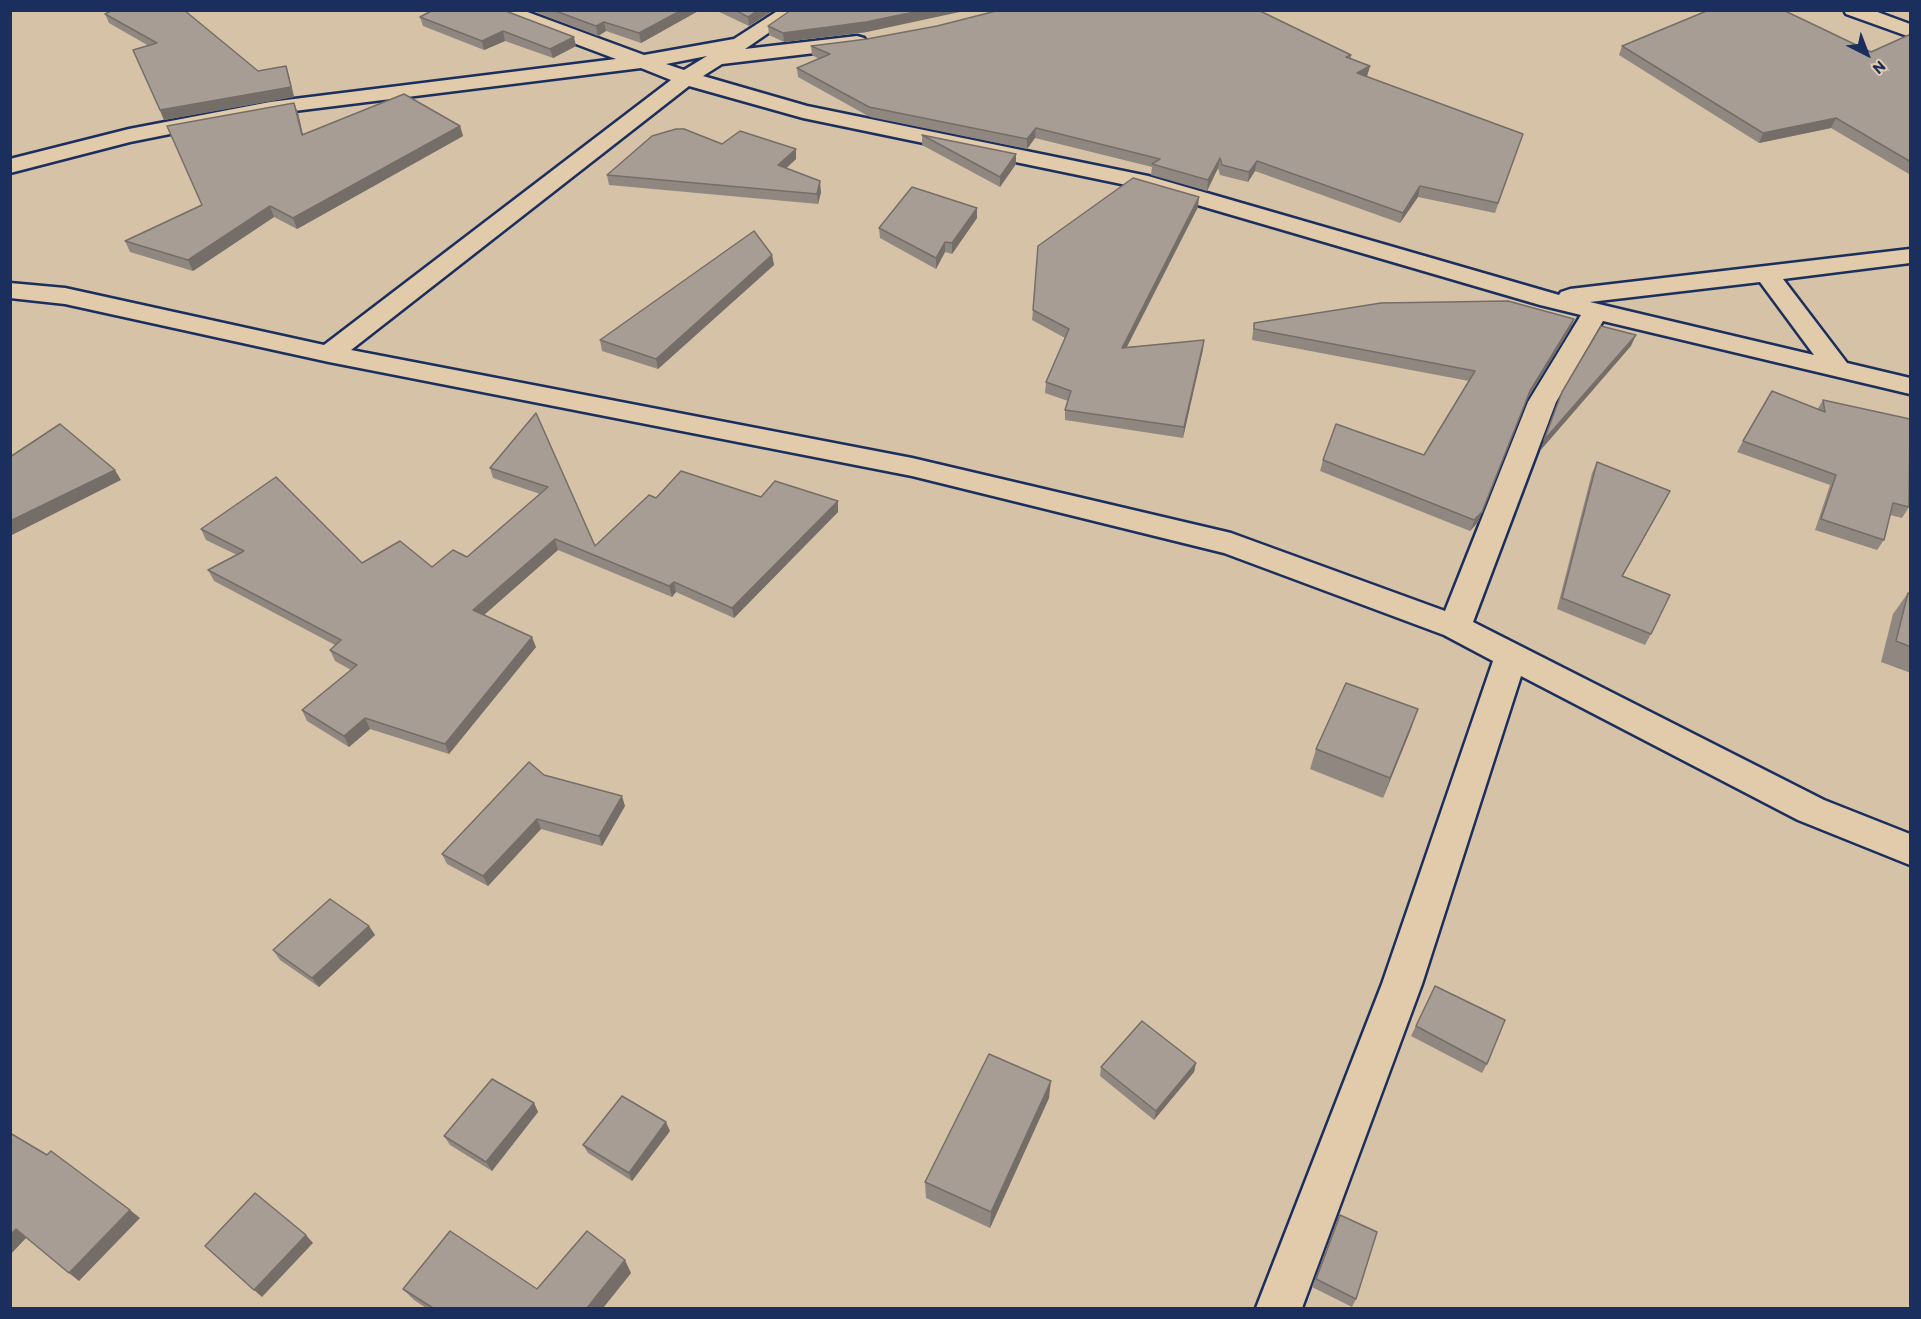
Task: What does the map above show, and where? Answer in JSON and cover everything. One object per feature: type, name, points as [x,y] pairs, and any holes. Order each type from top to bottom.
[{"type":"street","points":[[503,10],[686,78],[803,112],[1140,181],[1548,300],[1911,386]]},
{"type":"street","points":[[329,354],[686,78],[793,10]]},
{"type":"street","points":[[1853,10],[1911,31]]},
{"type":"street","points":[[714,59],[879,39]]},
{"type":"street","points":[[10,166],[129,136],[270,108],[641,62],[739,44]]},
{"type":"street","points":[[1548,300],[1911,256]]},
{"type":"street","points":[[1766,273],[1838,369]]},
{"type":"street","points":[[10,290],[65,296],[329,354],[912,467],[1231,544],[1455,627],[1811,810],[1911,850]]},
{"type":"street","points":[[1455,627],[1542,402],[1596,311]]},
{"type":"street","points":[[1279,1308],[1402,984],[1511,656]]},
{"type":"building","points":[[113,10],[184,10],[258,71],[286,66],[291,87],[160,110],[133,50],[157,43],[105,14]]},
{"type":"building","points":[[433,10],[503,10],[574,37],[550,49],[503,31],[482,41],[420,17]]},
{"type":"building","points":[[553,10],[682,10],[639,33],[604,22],[596,26]]},
{"type":"building","points":[[735,10],[758,10],[748,17]]},
{"type":"building","points":[[791,10],[924,10],[866,22],[783,33],[768,26]]},
{"type":"building","points":[[1000,10],[1258,10],[1351,55],[1346,57],[1370,66],[1357,73],[1523,134],[1498,203],[1420,186],[1403,213],[1257,161],[1249,172],[1222,165],[1220,158],[1208,180],[1152,164],[1160,159],[1036,128],[1027,139],[869,107],[797,68],[830,54],[811,46],[867,39],[937,26]]},
{"type":"building","points":[[1709,10],[1783,10],[1871,52],[1911,34],[1911,162],[1836,118],[1763,133],[1622,46]]},
{"type":"building","points":[[404,94],[460,126],[293,218],[270,206],[188,260],[125,241],[202,205],[167,126],[294,103],[302,135]]},
{"type":"building","points":[[684,129],[722,144],[740,131],[796,149],[778,165],[820,181],[817,194],[607,175],[652,136]]},
{"type":"building","points":[[922,135],[1016,154],[1000,177]]},
{"type":"building","points":[[1133,178],[1199,197],[1122,348],[1204,340],[1184,427],[1065,410],[1071,391],[1046,382],[1069,329],[1033,310],[1038,246]]},
{"type":"building","points":[[912,187],[977,208],[952,243],[945,242],[936,258],[879,228]]},
{"type":"building","points":[[754,231],[772,255],[656,359],[600,340]]},
{"type":"building","points":[[1508,301],[1574,319],[1530,391],[1482,512],[1474,520],[1323,460],[1336,424],[1424,455],[1475,371],[1254,329],[1254,323],[1381,303]]},
{"type":"building","points":[[1601,326],[1636,335],[1544,440],[1562,392]]},
{"type":"building","points":[[1772,391],[1825,412],[1823,400],[1910,419],[1909,507],[1893,503],[1884,540],[1821,519],[1836,475],[1743,441]]},
{"type":"building","points":[[536,413],[595,546],[649,495],[656,498],[681,471],[761,497],[775,481],[838,501],[732,608],[674,582],[669,586],[555,539],[473,610],[532,637],[445,744],[365,718],[344,736],[302,710],[357,665],[330,650],[341,640],[208,570],[244,551],[201,529],[276,477],[362,563],[400,541],[432,567],[453,550],[467,557],[548,487],[490,468]]},
{"type":"building","points":[[60,424],[115,470],[10,521],[10,457]]},
{"type":"building","points":[[1597,462],[1670,491],[1622,576],[1670,595],[1651,634],[1562,598]]},
{"type":"building","points":[[1908,593],[1911,594],[1911,647],[1896,641]]},
{"type":"building","points":[[1346,683],[1418,709],[1390,778],[1316,749]]},
{"type":"building","points":[[529,762],[544,775],[622,796],[599,836],[537,819],[483,876],[442,854]]},
{"type":"building","points":[[330,899],[369,926],[312,978],[273,950]]},
{"type":"building","points":[[1435,986],[1505,1020],[1487,1064],[1416,1026]]},
{"type":"building","points":[[1142,1021],[1196,1063],[1156,1111],[1101,1067]]},
{"type":"building","points":[[989,1054],[1051,1081],[991,1212],[925,1182]]},
{"type":"building","points":[[492,1079],[534,1103],[486,1162],[444,1136]]},
{"type":"building","points":[[622,1096],[666,1122],[629,1173],[583,1145]]},
{"type":"building","points":[[10,1133],[47,1155],[51,1151],[130,1210],[69,1273],[16,1229],[10,1235]]},
{"type":"building","points":[[255,1193],[306,1235],[254,1290],[205,1246]]},
{"type":"building","points":[[1340,1215],[1377,1232],[1356,1299],[1316,1279]]},
{"type":"building","points":[[450,1231],[537,1289],[587,1231],[625,1260],[587,1308],[433,1308],[403,1289]]}]
